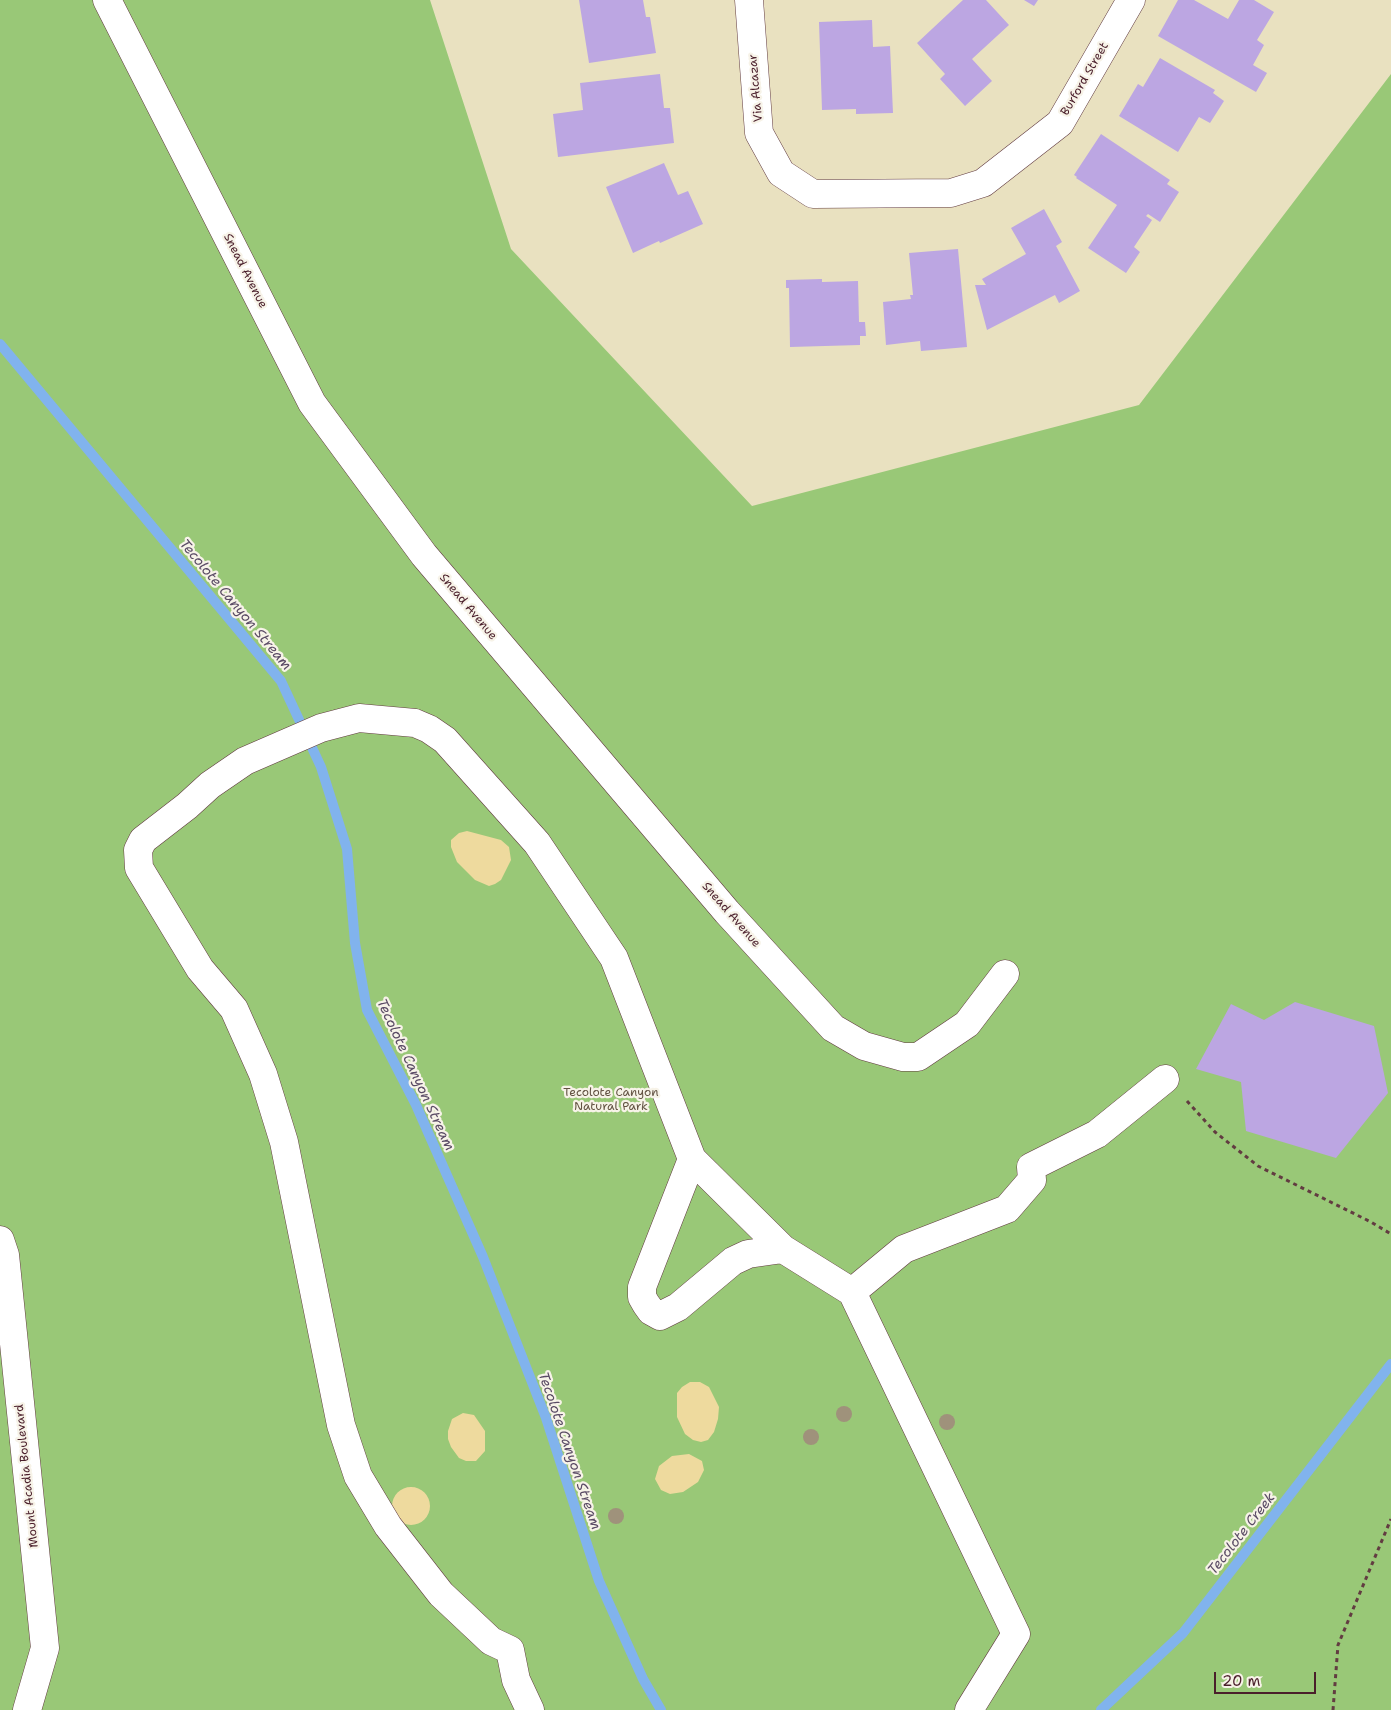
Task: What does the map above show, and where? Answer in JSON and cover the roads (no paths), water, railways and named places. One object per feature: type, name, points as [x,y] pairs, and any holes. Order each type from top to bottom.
[{"type":"street","name":"Snead Avenue","points":[[107,0],[312,403],[430,562],[727,912],[833,1028],[864,1046],[902,1057],[918,1057],[967,1024],[1005,974]]},
{"type":"street","name":"Via Alcazar","points":[[749,0],[759,133],[780,173],[813,194],[951,192]]},
{"type":"street","name":"Burford Street","points":[[951,192],[982,184],[1060,123],[1131,0]]},
{"type":"street","points":[[530,1710],[516,1680],[510,1650],[491,1641],[441,1594],[388,1526],[358,1476],[340,1425],[284,1142],[263,1074],[234,1009],[200,970],[139,868],[138,850],[143,840],[187,806],[210,785],[245,761],[321,728],[359,718],[415,723],[429,729],[445,740],[537,843],[614,958],[692,1158],[783,1249],[852,1292],[1016,1634],[969,1710]]},
{"type":"street","points":[[852,1292],[904,1249],[1007,1209],[1032,1180],[1030,1167],[1097,1134],[1165,1080]]},
{"type":"street","points":[[692,1158],[642,1287],[642,1297],[651,1311],[660,1316],[673,1310],[733,1261],[748,1254],[783,1249]]},
{"type":"street","name":"Mount Acadia Boulevard","points":[[0,1240],[5,1254],[45,1648],[27,1710]]},
{"type":"waterway","name":"Tecolote Canyon Stream","points":[[0,344],[281,681],[321,767],[347,849],[355,943],[367,1010],[416,1105],[483,1257],[546,1418],[599,1581],[643,1679],[661,1710]]},
{"type":"waterway","name":"Tecolote Creek","points":[[1101,1710],[1183,1633],[1391,1364]]},
{"type":"park label","name":"Tecolote Canyon Natural Park","points":[[611,1100]]}]
